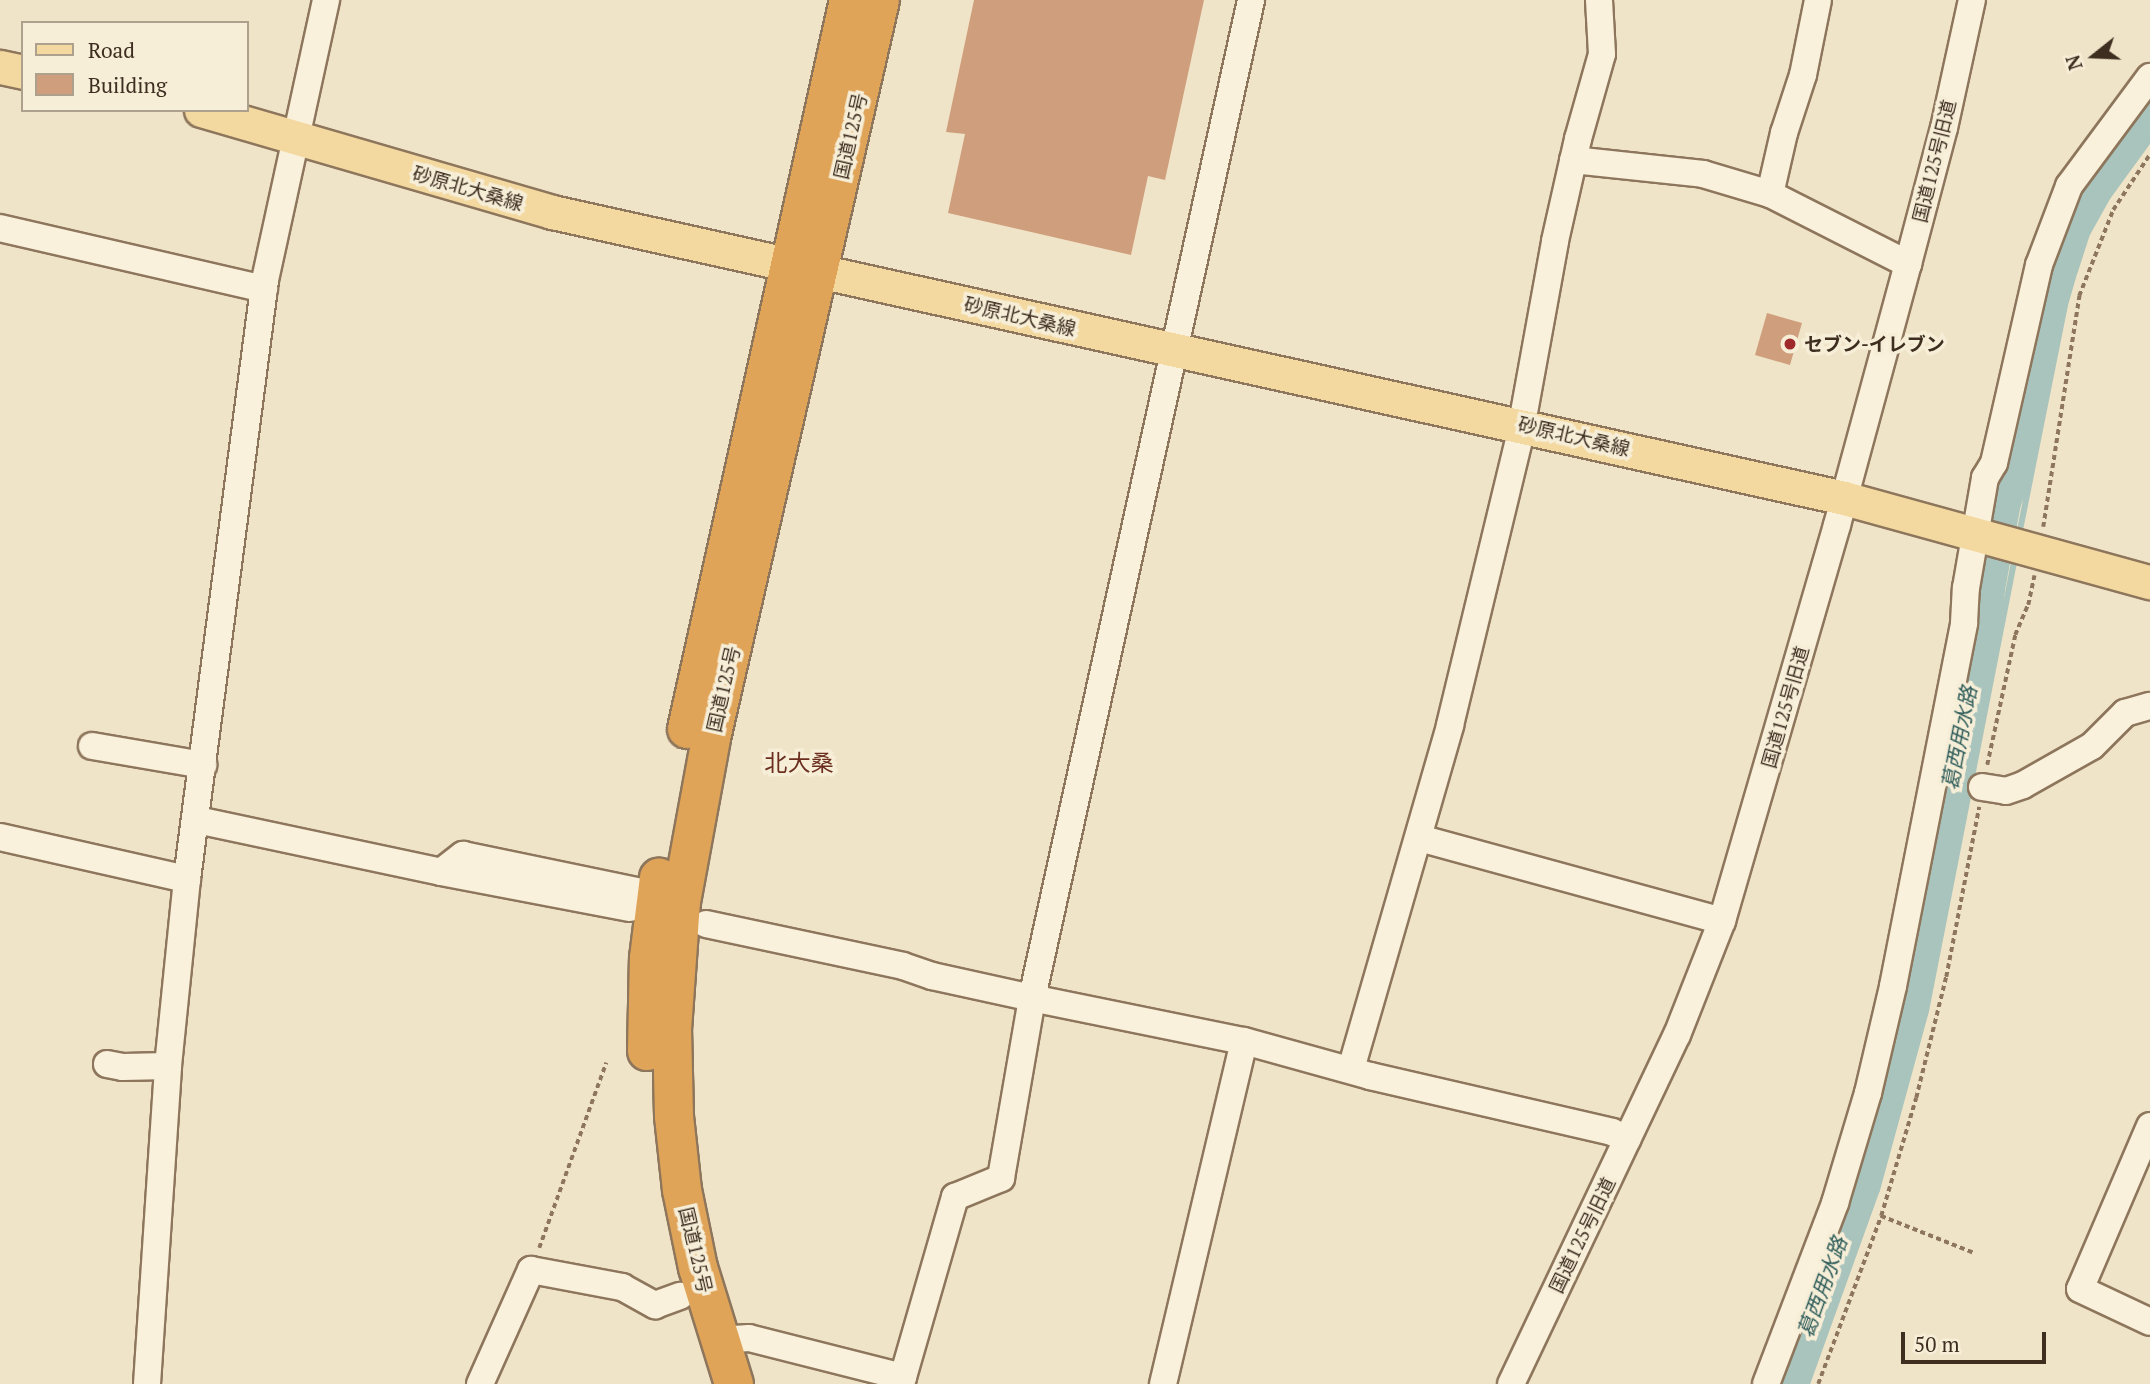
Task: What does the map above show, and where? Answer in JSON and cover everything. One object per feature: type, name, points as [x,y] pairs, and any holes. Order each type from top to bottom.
[{"type":"highway","name":"国道125号","points":[[805,268],[849,0]]},
{"type":"highway","name":"国道125号","points":[[734,1384],[720,1346],[698,1268],[682,1191],[674,1116],[668,907],[697,680],[805,268],[880,0]]},
{"type":"highway","name":"国道125号","points":[[668,907],[649,957],[646,1028],[648,1118],[657,1198],[680,1296],[706,1384]]},
{"type":"main road","points":[[0,67],[21,72]]},
{"type":"main road","name":"砂原北大桑線","points":[[208,112],[552,212],[1522,424],[1844,498],[1979,533]]},
{"type":"main road","points":[[1979,533],[2150,582]]},
{"type":"street","points":[[147,1384],[168,1066],[187,879],[197,820],[264,289],[326,0]]},
{"type":"street","points":[[720,1346],[734,1339],[750,1338],[902,1380],[955,1197],[1001,1178],[1032,998],[1251,0]]},
{"type":"street","points":[[1351,1069],[1450,725],[1522,424],[1555,240],[1573,160],[1602,54],[1599,0]]},
{"type":"street","points":[[1770,194],[1784,133],[1803,75],[1818,0]]},
{"type":"street","name":"国道125号旧道","points":[[1511,1384],[1677,1035],[1722,921],[1844,498],[1908,264],[1944,128],[1972,0]]},
{"type":"street","points":[[1766,1384],[1835,1203],[1871,1079],[1894,986],[1964,622],[1966,588],[1979,533],[1985,478],[1994,463],[2039,265],[2069,187],[2150,77]]},
{"type":"street","points":[[1573,160],[1703,174],[1770,194],[1908,264]]},
{"type":"street","points":[[0,228],[264,289]]},
{"type":"street","points":[[1982,787],[2006,791],[2023,785],[2092,746],[2125,713],[2150,706]]},
{"type":"street","points":[[92,746],[203,765]]},
{"type":"street","points":[[197,820],[441,872],[463,855],[668,907],[892,946],[901,953],[903,966],[932,976],[1244,1041],[1370,1076],[1612,1132],[1628,1139]]},
{"type":"street","points":[[0,837],[187,879]]},
{"type":"street","points":[[1419,838],[1722,921]]},
{"type":"street","points":[[1163,1384],[1244,1041]]},
{"type":"street","points":[[107,1063],[123,1067],[168,1066]]},
{"type":"street","points":[[2150,1126],[2080,1289],[2150,1322]]},
{"type":"street","points":[[480,1384],[531,1270],[622,1287],[655,1305],[680,1296]]},
{"type":"path","points":[[1818,1384],[1881,1216],[1946,977],[1982,787],[2015,635],[2028,605],[2035,549],[2079,296],[2113,210],[2150,154]]},
{"type":"path","points":[[531,1270],[606,1063]]},
{"type":"path","points":[[1881,1216],[1974,1253]]},
{"type":"building","points":[[974,0],[1204,0],[1165,180],[1148,176],[1131,255],[948,213],[965,134],[946,132]]},
{"type":"building","points":[[1767,313],[1802,323],[1790,365],[1755,355]]},
{"type":"waterway","name":"葛西用水路","points":[[1786,1384],[1852,1208],[1908,1012],[1983,626],[1987,588],[2003,502],[2016,464],[2054,282],[2069,230],[2099,176],[2150,105]]},
{"type":"waterway","points":[[2019,535],[2065,305],[2087,234],[2107,198],[2150,139]]},
{"type":"waterway","points":[[1807,1384],[1877,1190],[1926,1011],[2015,556]]},
{"type":"place","name":"セブン-イレブン","points":[[1790,344]]},
{"type":"district","name":"北大桑","points":[[799,763]]}]
